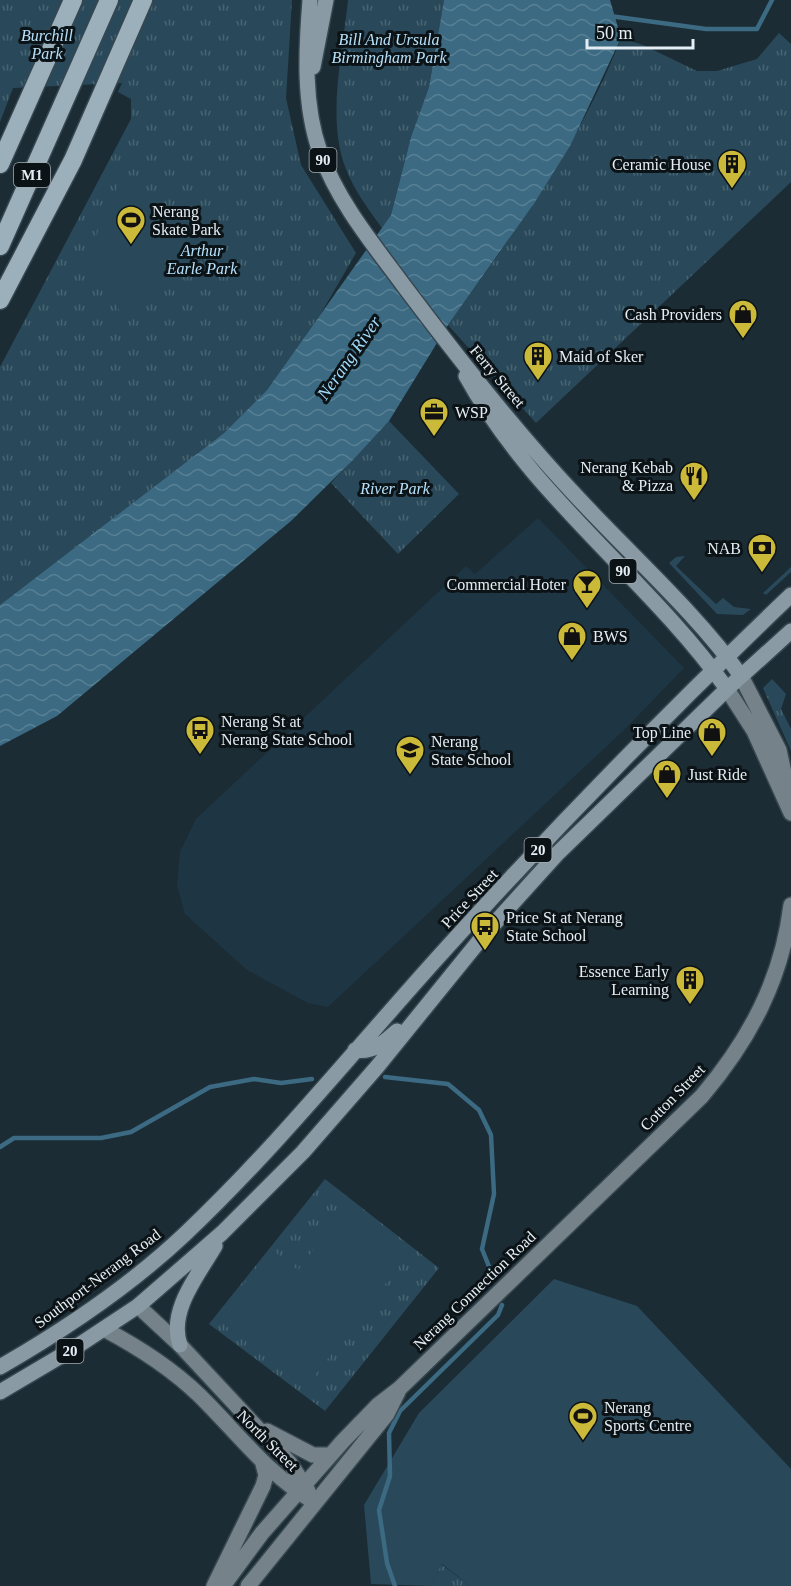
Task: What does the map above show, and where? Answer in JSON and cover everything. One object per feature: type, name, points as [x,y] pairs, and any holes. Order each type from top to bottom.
[{"type":"highway","points":[[19,122],[62,0]]},
{"type":"highway","name":"M1","points":[[0,165],[73,0]]},
{"type":"highway","name":"M1","points":[[0,246],[109,0]]},
{"type":"highway","points":[[0,300],[59,189],[143,0]]},
{"type":"main road","name":"90","points":[[310,0],[307,34],[308,93],[320,151],[333,183],[356,220],[450,347]]},
{"type":"main road","name":"90","points":[[308,93],[326,0]]},
{"type":"main road","name":"Ferry Street","points":[[450,347],[560,478],[726,656],[741,676],[779,750],[791,806]]},
{"type":"main road","name":"Ferry Street","points":[[450,347],[488,415],[546,491],[713,669],[754,731],[791,813]]},
{"type":"main road","name":"Price Street","points":[[184,1235],[276,1143],[355,1050],[527,861],[713,669],[791,595]]},
{"type":"main road","points":[[727,689],[791,631]]},
{"type":"main road","name":"20","points":[[0,1392],[138,1306],[222,1233],[303,1152],[484,935],[558,853],[727,689]]},
{"type":"main road","name":"Cotton Street","points":[[573,1219],[702,1096],[719,1076],[752,1027],[773,982],[791,905]]},
{"type":"main road","points":[[355,1050],[369,1051],[377,1048],[427,1005]]},
{"type":"main road","name":"Nerang Connection Road","points":[[223,1586],[255,1541],[330,1455],[378,1405],[400,1388],[573,1219]]},
{"type":"main road","points":[[180,1345],[176,1334],[181,1307],[222,1233]]},
{"type":"main road","name":"Southport-Nerang Road","points":[[0,1366],[89,1311],[184,1235]]},
{"type":"main road","points":[[89,1311],[117,1304],[138,1306]]},
{"type":"main road","name":"North Street","points":[[138,1306],[180,1345],[290,1463],[301,1488]]},
{"type":"main road","name":"North Street","points":[[104,1329],[174,1373],[199,1394],[263,1464],[301,1488],[314,1502]]},
{"type":"main road","name":"Nerang Connection Road","points":[[248,1586],[387,1414],[400,1388]]},
{"type":"main road","points":[[251,1421],[303,1451],[313,1455],[330,1455]]},
{"type":"main road","points":[[214,1586],[263,1486],[266,1475],[263,1464]]},
{"type":"shaded area","name":"Nerang State School","points":[[538,518],[684,668],[623,731],[328,1007],[308,1003],[247,970],[185,914],[177,885],[180,852],[196,819],[466,566],[475,574]]},
{"type":"green space","name":"Arthur Earle Park","points":[[0,0],[292,0],[286,98],[301,165],[356,253],[320,315],[267,390],[224,433],[0,605],[0,367],[131,119],[131,99],[118,92],[122,83],[13,88],[0,122]]},
{"type":"green space","name":"Bill And Ursula Birmingham Park","points":[[348,0],[444,0],[429,87],[411,137],[391,215],[382,228],[353,185],[340,149],[337,129],[338,85]]},
{"type":"green space","points":[[779,33],[791,44],[791,182],[536,423],[448,325],[544,187],[586,115],[621,38],[643,45],[697,71],[717,71],[757,59]]},
{"type":"green space","name":"Nerang Skate Park","points":[[126,177],[141,190],[135,197],[165,208],[157,238],[165,240],[165,263],[154,272],[162,280],[149,299],[125,319],[100,280],[82,266],[95,251],[98,229],[108,201]]},
{"type":"green space","name":"River Park","points":[[389,421],[459,494],[398,554],[331,483]]},
{"type":"green space","points":[[685,556],[676,566],[716,604],[723,598],[734,607],[751,609],[743,615],[717,614],[669,563],[676,557]]},
{"type":"green space","points":[[791,567],[791,572],[766,595],[763,593]]},
{"type":"green space","points":[[772,679],[786,694],[781,709],[791,729],[791,751],[763,688]]},
{"type":"green space","points":[[325,1179],[439,1268],[325,1411],[209,1324]]},
{"type":"green space","points":[[350,1202],[412,1249],[306,1387],[217,1319],[271,1249],[298,1270]]},
{"type":"green space","name":"Nerang Sports Centre","points":[[554,1279],[637,1306],[791,1469],[791,1586],[470,1586],[442,1564],[430,1586],[371,1584],[364,1505],[419,1413]]},
{"type":"green space","points":[[441,1564],[470,1586],[430,1586]]},
{"type":"water","name":"Nerang River","points":[[444,0],[610,0],[621,38],[570,146],[535,202],[448,325],[389,421],[352,461],[291,521],[57,716],[0,746],[0,605],[224,433],[267,390],[391,215],[411,137],[429,87]]},
{"type":"waterway","points":[[610,16],[706,29],[757,29],[772,0]]},
{"type":"waterway","points":[[385,1077],[448,1084],[479,1110],[491,1135],[494,1194],[482,1249],[492,1274]]},
{"type":"waterway","points":[[0,1147],[14,1138],[101,1138],[131,1132],[210,1087],[254,1079],[281,1083],[312,1079]]},
{"type":"waterway","points":[[395,1586],[387,1563],[379,1510],[390,1476],[389,1433],[400,1411],[498,1315],[502,1305]]},
{"type":"place","name":"Ceramic House","points":[[732,190]]},
{"type":"place","name":"Nerang Skate Park","points":[[131,246]]},
{"type":"place","name":"Cash Providers","points":[[743,340]]},
{"type":"place","name":"Maid of Sker","points":[[538,382]]},
{"type":"place","name":"WSP","points":[[434,438]]},
{"type":"place","name":"Nerang Kebab & Pizza","points":[[694,502]]},
{"type":"place","name":"NAB","points":[[762,574]]},
{"type":"place","name":"Commercial Hoter","points":[[587,610]]},
{"type":"place","name":"BWS","points":[[572,662]]},
{"type":"place","name":"Nerang St at Nerang State School","points":[[200,756]]},
{"type":"place","name":"Top Line","points":[[712,758]]},
{"type":"place","name":"Nerang State School","points":[[410,776]]},
{"type":"place","name":"Just Ride","points":[[667,800]]},
{"type":"place","name":"Price St at Nerang State School","points":[[485,952]]},
{"type":"place","name":"Essence Early Learning","points":[[690,1006]]},
{"type":"place","name":"Nerang Sports Centre","points":[[583,1442]]},
{"type":"park label","name":"Burchill Park","points":[[47,44]]}]
